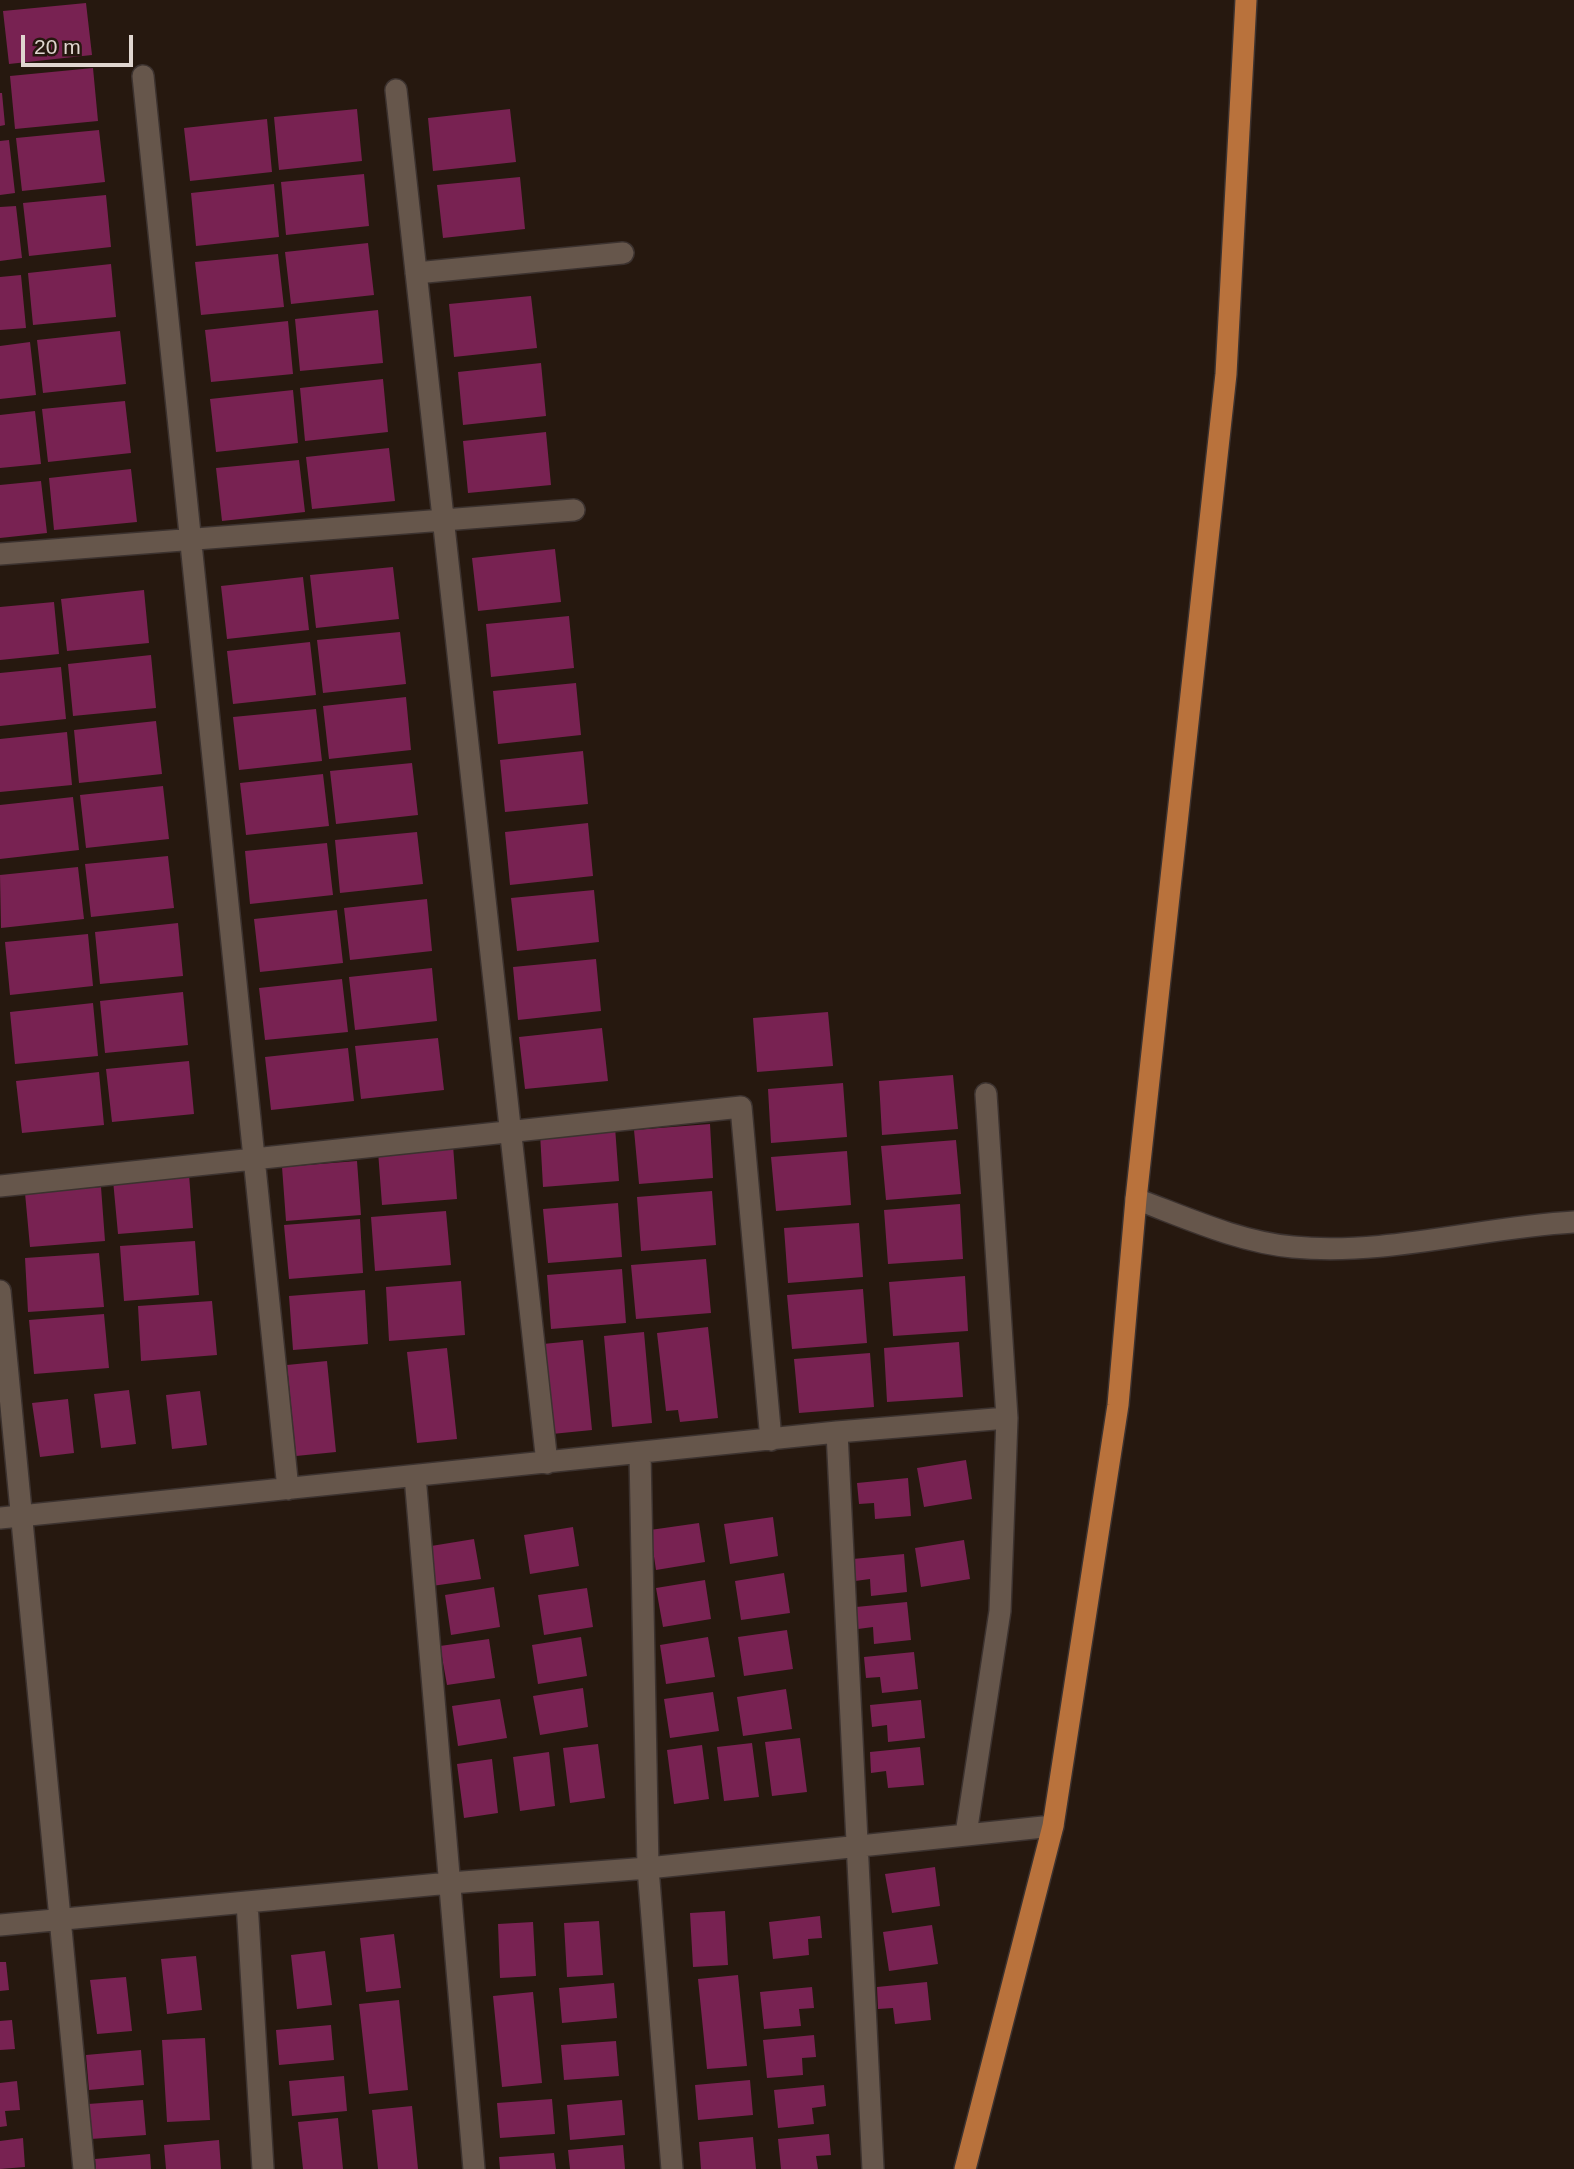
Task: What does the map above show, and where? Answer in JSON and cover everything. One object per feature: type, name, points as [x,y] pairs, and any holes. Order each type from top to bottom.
[{"type":"main road","points":[[965,2169],[1053,1826],[1118,1405],[1136,1199],[1226,374],[1246,0]]},
{"type":"street","points":[[143,76],[288,1489]]},
{"type":"street","points":[[396,90],[547,1463]]},
{"type":"street","points":[[416,273],[623,253]]},
{"type":"street","points":[[0,554],[574,510]]},
{"type":"street","points":[[966,1834],[1000,1611],[1007,1418],[986,1094]]},
{"type":"street","points":[[0,1186],[741,1107],[772,1440]]},
{"type":"street","points":[[1136,1199],[1237,1237],[1293,1247],[1362,1247],[1574,1222]]},
{"type":"street","points":[[0,1291],[11,1517],[60,1919],[84,2169]]},
{"type":"street","points":[[11,1517],[837,1432],[1007,1418]]},
{"type":"street","points":[[837,1432],[873,2169]]},
{"type":"street","points":[[640,1453],[648,1868],[672,2169]]},
{"type":"street","points":[[415,1476],[474,2169]]},
{"type":"street","points":[[0,1925],[450,1883],[648,1868],[1053,1826]]},
{"type":"street","points":[[247,1902],[264,2169]]},
{"type":"building","points":[[86,3],[92,55],[9,64],[3,11]]},
{"type":"building","points":[[93,68],[98,121],[15,129],[10,76]]},
{"type":"building","points":[[0,93],[5,125],[0,126]]},
{"type":"building","points":[[357,109],[362,161],[279,170],[274,117]]},
{"type":"building","points":[[510,109],[516,162],[433,171],[428,118]]},
{"type":"building","points":[[267,119],[272,172],[190,181],[184,128]]},
{"type":"building","points":[[99,130],[105,182],[22,191],[16,138]]},
{"type":"building","points":[[9,140],[15,193],[0,195],[0,141]]},
{"type":"building","points":[[364,174],[369,226],[286,235],[281,182]]},
{"type":"building","points":[[520,177],[525,229],[443,238],[437,185]]},
{"type":"building","points":[[274,184],[279,237],[196,246],[191,193]]},
{"type":"building","points":[[106,195],[111,247],[29,256],[23,203]]},
{"type":"building","points":[[16,206],[22,258],[0,261],[0,207]]},
{"type":"building","points":[[368,243],[374,295],[291,304],[285,252]]},
{"type":"building","points":[[278,254],[284,307],[201,315],[195,262]]},
{"type":"building","points":[[111,264],[116,317],[33,325],[28,273]]},
{"type":"building","points":[[21,275],[26,328],[0,330],[0,277]]},
{"type":"building","points":[[531,296],[537,348],[454,357],[449,304]]},
{"type":"building","points":[[378,310],[383,363],[300,371],[295,319]]},
{"type":"building","points":[[288,321],[293,374],[211,382],[205,330]]},
{"type":"building","points":[[120,331],[126,384],[43,393],[37,340]]},
{"type":"building","points":[[30,342],[36,395],[0,399],[0,346]]},
{"type":"building","points":[[541,363],[546,416],[463,425],[458,372]]},
{"type":"building","points":[[383,379],[388,432],[305,441],[300,388]]},
{"type":"building","points":[[293,390],[298,443],[216,452],[210,399]]},
{"type":"building","points":[[125,401],[131,453],[48,462],[42,409]]},
{"type":"building","points":[[35,411],[41,464],[0,468],[0,415]]},
{"type":"building","points":[[546,432],[551,485],[468,493],[463,441]]},
{"type":"building","points":[[389,448],[395,501],[312,509],[306,457]]},
{"type":"building","points":[[299,460],[305,512],[222,521],[216,468]]},
{"type":"building","points":[[131,469],[137,522],[54,530],[49,478]]},
{"type":"building","points":[[41,481],[47,533],[0,538],[0,485]]},
{"type":"building","points":[[555,549],[561,602],[478,611],[472,558]]},
{"type":"building","points":[[393,567],[399,619],[316,628],[310,575]]},
{"type":"building","points":[[303,577],[309,630],[227,639],[221,586]]},
{"type":"building","points":[[144,590],[149,643],[67,651],[61,599]]},
{"type":"building","points":[[54,602],[59,654],[0,660],[0,607]]},
{"type":"building","points":[[569,616],[574,668],[491,677],[486,624]]},
{"type":"building","points":[[400,632],[406,684],[323,693],[317,640]]},
{"type":"building","points":[[310,642],[316,695],[233,704],[227,651]]},
{"type":"building","points":[[151,655],[156,708],[73,716],[68,664]]},
{"type":"building","points":[[61,667],[66,719],[0,726],[0,673]]},
{"type":"building","points":[[576,683],[581,735],[498,744],[493,691]]},
{"type":"building","points":[[406,697],[411,750],[329,759],[323,706]]},
{"type":"building","points":[[316,709],[322,761],[239,770],[233,717]]},
{"type":"building","points":[[156,721],[162,774],[79,783],[74,730]]},
{"type":"building","points":[[67,732],[72,785],[0,792],[0,739]]},
{"type":"building","points":[[583,751],[588,804],[505,812],[500,760]]},
{"type":"building","points":[[412,763],[418,815],[336,824],[330,771]]},
{"type":"building","points":[[323,774],[329,826],[246,835],[240,783]]},
{"type":"building","points":[[163,786],[169,839],[86,848],[80,795]]},
{"type":"building","points":[[73,797],[79,850],[0,859],[0,805]]},
{"type":"building","points":[[588,823],[593,876],[510,885],[505,832]]},
{"type":"building","points":[[417,832],[423,884],[340,893],[335,840]]},
{"type":"building","points":[[327,843],[333,895],[250,904],[245,851]]},
{"type":"building","points":[[168,856],[174,908],[91,917],[85,864]]},
{"type":"building","points":[[78,867],[84,919],[1,928],[0,875]]},
{"type":"building","points":[[594,890],[599,942],[517,951],[511,898]]},
{"type":"building","points":[[427,899],[432,951],[350,960],[344,908]]},
{"type":"building","points":[[337,910],[343,963],[260,972],[254,919]]},
{"type":"building","points":[[178,923],[183,976],[100,984],[95,932]]},
{"type":"building","points":[[88,934],[93,986],[10,995],[5,942]]},
{"type":"building","points":[[596,959],[601,1011],[518,1020],[513,967]]},
{"type":"building","points":[[432,968],[437,1021],[355,1030],[349,977]]},
{"type":"building","points":[[342,979],[348,1032],[265,1040],[259,988]]},
{"type":"building","points":[[183,992],[188,1045],[105,1053],[100,1001]]},
{"type":"building","points":[[93,1003],[98,1056],[15,1064],[10,1012]]},
{"type":"building","points":[[828,1012],[833,1066],[757,1072],[753,1018]]},
{"type":"building","points":[[602,1028],[608,1081],[525,1089],[519,1037]]},
{"type":"building","points":[[438,1038],[444,1090],[361,1099],[355,1046]]},
{"type":"building","points":[[348,1048],[354,1101],[271,1110],[265,1057]]},
{"type":"building","points":[[189,1061],[194,1114],[112,1122],[106,1069]]},
{"type":"building","points":[[99,1072],[104,1125],[22,1133],[16,1081]]},
{"type":"building","points":[[953,1075],[958,1129],[882,1135],[879,1081]]},
{"type":"building","points":[[843,1083],[847,1137],[771,1143],[768,1089]]},
{"type":"building","points":[[710,1124],[713,1178],[639,1184],[634,1130]]},
{"type":"building","points":[[615,1127],[619,1181],[543,1187],[540,1133]]},
{"type":"building","points":[[956,1140],[961,1194],[886,1200],[881,1146]]},
{"type":"building","points":[[453,1145],[457,1199],[382,1205],[378,1151]]},
{"type":"building","points":[[847,1151],[851,1205],[776,1211],[771,1157]]},
{"type":"building","points":[[357,1161],[361,1215],[286,1221],[282,1167]]},
{"type":"building","points":[[189,1174],[193,1228],[118,1234],[113,1180]]},
{"type":"building","points":[[101,1187],[105,1241],[30,1247],[25,1193]]},
{"type":"building","points":[[712,1191],[716,1245],[641,1251],[637,1197]]},
{"type":"building","points":[[618,1203],[622,1257],[548,1263],[543,1209]]},
{"type":"building","points":[[960,1204],[963,1259],[888,1264],[884,1210]]},
{"type":"building","points":[[446,1211],[451,1265],[375,1271],[371,1217]]},
{"type":"building","points":[[360,1219],[363,1273],[289,1279],[284,1225]]},
{"type":"building","points":[[859,1223],[863,1277],[788,1283],[784,1228]]},
{"type":"building","points":[[195,1241],[199,1295],[124,1301],[120,1246]]},
{"type":"building","points":[[99,1253],[104,1307],[28,1312],[25,1258]]},
{"type":"building","points":[[706,1259],[711,1313],[636,1319],[631,1265]]},
{"type":"building","points":[[622,1269],[626,1323],[551,1329],[547,1275]]},
{"type":"building","points":[[965,1276],[968,1331],[893,1336],[889,1282]]},
{"type":"building","points":[[461,1281],[465,1335],[389,1341],[386,1287]]},
{"type":"building","points":[[863,1289],[867,1343],[792,1349],[787,1295]]},
{"type":"building","points":[[365,1290],[368,1344],[293,1350],[289,1296]]},
{"type":"building","points":[[212,1301],[217,1355],[141,1361],[138,1306]]},
{"type":"building","points":[[104,1314],[109,1368],[34,1374],[29,1320]]},
{"type":"building","points":[[708,1327],[718,1418],[680,1422],[678,1410],[666,1411],[657,1333]]},
{"type":"building","points":[[644,1332],[652,1423],[612,1427],[604,1336]]},
{"type":"building","points":[[583,1340],[592,1430],[552,1434],[543,1344]]},
{"type":"building","points":[[959,1342],[963,1397],[887,1402],[884,1348]]},
{"type":"building","points":[[447,1348],[457,1439],[417,1443],[407,1352]]},
{"type":"building","points":[[870,1353],[874,1407],[799,1413],[794,1359]]},
{"type":"building","points":[[327,1361],[336,1452],[296,1456],[287,1365]]},
{"type":"building","points":[[129,1390],[136,1444],[101,1448],[94,1394]]},
{"type":"building","points":[[200,1391],[207,1445],[172,1449],[166,1395]]},
{"type":"building","points":[[68,1399],[74,1453],[40,1457],[32,1403]]},
{"type":"building","points":[[966,1460],[972,1499],[924,1507],[917,1468]]},
{"type":"building","points":[[908,1478],[911,1516],[875,1519],[874,1503],[859,1504],[857,1483]]},
{"type":"building","points":[[773,1517],[778,1556],[730,1564],[724,1524]]},
{"type":"building","points":[[699,1523],[705,1562],[656,1570],[650,1530]]},
{"type":"building","points":[[573,1527],[579,1566],[530,1574],[524,1535]]},
{"type":"building","points":[[474,1539],[481,1579],[432,1586],[425,1547]]},
{"type":"building","points":[[964,1540],[970,1579],[921,1587],[915,1548]]},
{"type":"building","points":[[904,1554],[907,1592],[871,1596],[870,1579],[855,1581],[853,1559]]},
{"type":"building","points":[[784,1573],[790,1613],[741,1620],[735,1581]]},
{"type":"building","points":[[705,1580],[711,1619],[663,1627],[656,1588]]},
{"type":"building","points":[[494,1587],[500,1627],[451,1635],[445,1595]]},
{"type":"building","points":[[587,1588],[593,1627],[544,1635],[538,1595]]},
{"type":"building","points":[[907,1602],[911,1640],[874,1644],[873,1627],[858,1629],[856,1607]]},
{"type":"building","points":[[787,1630],[793,1669],[744,1676],[738,1637]]},
{"type":"building","points":[[581,1637],[587,1676],[538,1684],[532,1645]]},
{"type":"building","points":[[708,1637],[715,1677],[666,1684],[660,1645]]},
{"type":"building","points":[[489,1639],[495,1678],[447,1685],[440,1646]]},
{"type":"building","points":[[914,1652],[918,1689],[882,1693],[880,1677],[866,1678],[864,1657]]},
{"type":"building","points":[[583,1688],[588,1727],[540,1735],[533,1696]]},
{"type":"building","points":[[786,1689],[792,1729],[743,1736],[737,1697]]},
{"type":"building","points":[[713,1692],[719,1731],[670,1738],[664,1699]]},
{"type":"building","points":[[500,1699],[507,1738],[458,1746],[452,1706]]},
{"type":"building","points":[[921,1700],[925,1738],[888,1742],[887,1725],[872,1727],[870,1705]]},
{"type":"building","points":[[800,1738],[807,1792],[772,1796],[765,1742]]},
{"type":"building","points":[[752,1743],[759,1797],[724,1801],[717,1747]]},
{"type":"building","points":[[598,1744],[605,1798],[570,1803],[563,1748]]},
{"type":"building","points":[[702,1745],[709,1799],[674,1804],[667,1750]]},
{"type":"building","points":[[920,1747],[924,1785],[888,1788],[886,1771],[871,1773],[870,1752]]},
{"type":"building","points":[[549,1752],[555,1806],[520,1811],[513,1757]]},
{"type":"building","points":[[492,1759],[498,1813],[464,1818],[457,1764]]},
{"type":"building","points":[[935,1867],[940,1906],[892,1913],[885,1874]]},
{"type":"building","points":[[725,1911],[728,1965],[693,1967],[690,1913]]},
{"type":"building","points":[[820,1916],[822,1938],[808,1939],[809,1955],[773,1959],[769,1922]]},
{"type":"building","points":[[599,1921],[603,1975],[567,1977],[564,1923]]},
{"type":"building","points":[[533,1922],[536,1976],[500,1978],[498,1924]]},
{"type":"building","points":[[932,1925],[938,1964],[889,1971],[883,1932]]},
{"type":"building","points":[[394,1934],[401,1988],[366,1992],[360,1938]]},
{"type":"building","points":[[325,1951],[332,2005],[297,2009],[291,1955]]},
{"type":"building","points":[[196,1956],[202,2010],[167,2014],[161,1959]]},
{"type":"building","points":[[0,1962],[6,1962],[9,1990],[0,1991]]},
{"type":"building","points":[[738,1975],[747,2066],[707,2069],[698,1979]]},
{"type":"building","points":[[126,1977],[132,2031],[97,2034],[90,1980]]},
{"type":"building","points":[[927,1982],[931,2020],[895,2024],[893,2008],[878,2009],[877,1987]]},
{"type":"building","points":[[614,1983],[617,2018],[562,2023],[559,1988]]},
{"type":"building","points":[[812,1987],[814,2008],[799,2009],[801,2026],[764,2029],[760,1992]]},
{"type":"building","points":[[533,1992],[542,2083],[502,2087],[493,1996]]},
{"type":"building","points":[[399,2000],[408,2090],[369,2094],[359,2004]]},
{"type":"building","points":[[12,2020],[15,2049],[0,2050],[0,2021]]},
{"type":"building","points":[[331,2025],[334,2060],[279,2065],[276,2030]]},
{"type":"building","points":[[814,2035],[816,2057],[802,2058],[803,2075],[767,2078],[763,2040]]},
{"type":"building","points":[[205,2038],[210,2120],[167,2122],[162,2040]]},
{"type":"building","points":[[616,2041],[619,2076],[564,2080],[561,2045]]},
{"type":"building","points":[[141,2050],[144,2085],[89,2090],[86,2055]]},
{"type":"building","points":[[344,2076],[347,2111],[292,2116],[289,2081]]},
{"type":"building","points":[[750,2080],[753,2115],[698,2120],[695,2085]]},
{"type":"building","points":[[17,2081],[20,2110],[5,2111],[7,2126],[0,2127],[0,2083]]},
{"type":"building","points":[[824,2085],[826,2106],[812,2108],[814,2124],[778,2128],[774,2090]]},
{"type":"building","points":[[552,2099],[555,2134],[500,2138],[497,2103]]},
{"type":"building","points":[[143,2100],[146,2135],[91,2139],[88,2104]]},
{"type":"building","points":[[622,2100],[625,2135],[570,2140],[567,2105]]},
{"type":"building","points":[[412,2106],[418,2169],[378,2169],[372,2110]]},
{"type":"building","points":[[338,2118],[343,2169],[303,2169],[298,2122]]},
{"type":"building","points":[[829,2134],[831,2155],[816,2156],[818,2169],[781,2169],[778,2139]]},
{"type":"building","points":[[753,2137],[756,2169],[701,2169],[699,2142]]},
{"type":"building","points":[[23,2138],[25,2167],[0,2169],[0,2141]]},
{"type":"building","points":[[219,2140],[221,2169],[166,2169],[164,2145]]},
{"type":"building","points":[[623,2145],[625,2169],[570,2169],[568,2150]]},
{"type":"building","points":[[554,2153],[556,2169],[500,2169],[499,2157]]},
{"type":"building","points":[[150,2154],[151,2169],[96,2169],[95,2159]]}]
